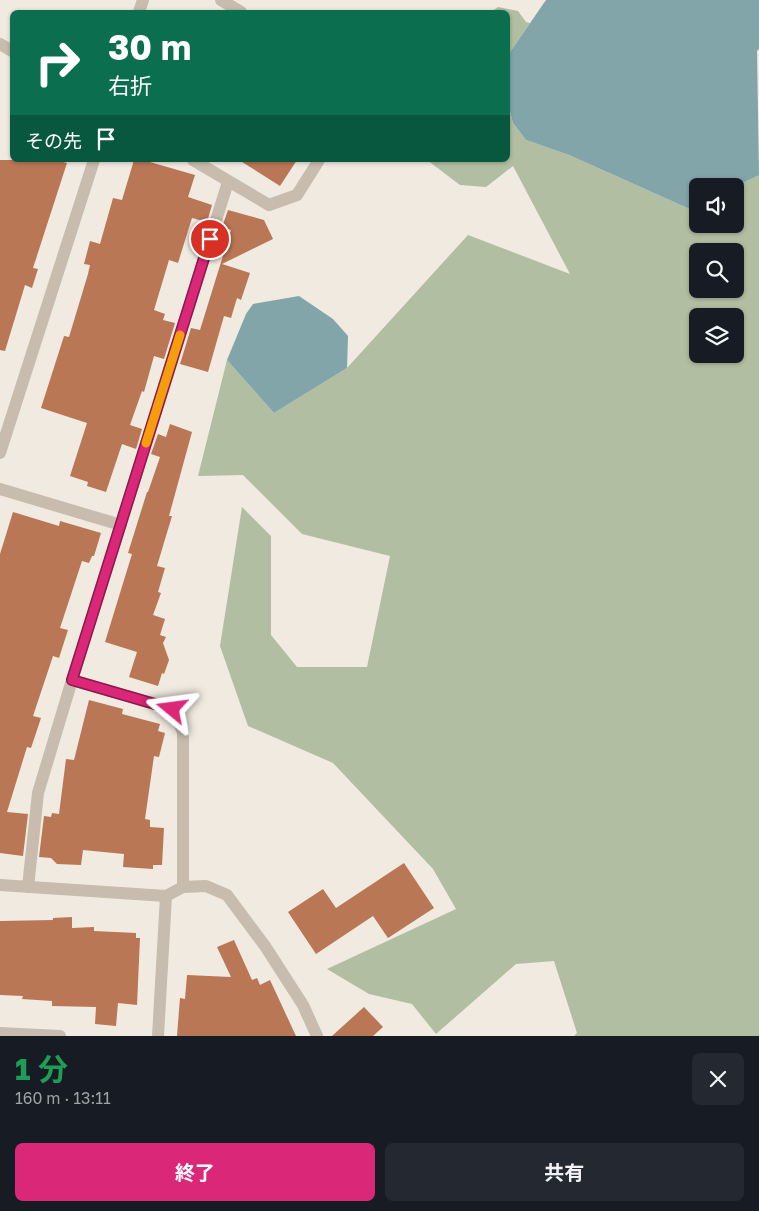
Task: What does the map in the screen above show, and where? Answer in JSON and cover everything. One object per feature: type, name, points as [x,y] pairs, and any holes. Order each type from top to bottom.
[{"type":"street","points":[[221,0],[238,10]]},
{"type":"street","points":[[0,453],[93,162]]},
{"type":"street","points":[[196,162],[269,205],[297,195],[319,162]]},
{"type":"street","points":[[28,887],[38,793],[228,182]]},
{"type":"street","points":[[0,489],[121,525]]},
{"type":"street","points":[[72,680],[172,709],[183,732],[184,887]]},
{"type":"street","points":[[0,886],[166,896],[184,887],[206,886],[227,895],[265,946],[303,1006],[317,1036]]},
{"type":"street","points":[[158,1036],[166,896]]},
{"type":"street","points":[[0,1033],[60,1036]]},
{"type":"green space","points":[[498,7],[518,11],[526,22],[530,23],[510,52],[510,10],[494,10]]},
{"type":"green space","points":[[510,112],[513,123],[526,140],[569,155],[689,209],[689,233],[744,233],[744,182],[759,175],[759,1036],[574,1036],[577,1033],[554,961],[516,964],[436,1034],[412,1004],[369,994],[327,969],[456,909],[433,869],[333,763],[248,726],[220,646],[242,507],[271,536],[271,635],[297,667],[367,667],[390,556],[302,534],[243,475],[198,476],[227,360],[274,413],[347,368],[468,235],[570,274],[513,166],[486,187],[460,185],[430,162],[510,162]]},
{"type":"water","points":[[546,0],[759,0],[759,49],[757,51],[759,175],[744,182],[744,178],[689,178],[689,209],[569,155],[526,140],[513,123],[510,112],[510,52]]},
{"type":"water","points":[[299,296],[333,319],[348,336],[347,368],[274,413],[227,360],[246,314],[253,304]]},
{"type":"building","points":[[0,160],[10,160],[10,162],[67,163],[33,268],[38,269],[32,288],[25,285],[5,351],[0,350]]},
{"type":"building","points":[[133,162],[150,162],[195,175],[188,197],[212,205],[207,222],[192,218],[178,263],[169,260],[154,310],[165,314],[163,320],[175,323],[164,359],[154,356],[144,392],[142,391],[130,425],[142,429],[136,449],[122,444],[106,492],[87,486],[88,482],[70,476],[87,423],[41,408],[64,336],[69,337],[88,274],[90,265],[84,264],[90,241],[100,244],[113,198],[122,200]]},
{"type":"building","points":[[242,162],[296,162],[280,186]]},
{"type":"building","points":[[228,210],[264,220],[273,239],[222,264],[250,273],[241,300],[237,298],[231,318],[224,316],[208,372],[180,364],[191,328],[200,330],[231,230],[222,227]]},
{"type":"building","points":[[170,424],[192,432],[169,516],[172,516],[157,566],[165,568],[158,592],[161,593],[153,615],[165,619],[160,635],[166,637],[163,643],[169,660],[158,686],[129,677],[137,652],[105,642],[132,554],[128,553],[160,457],[151,454],[158,434],[166,437]]},
{"type":"building","points":[[13,512],[59,526],[60,521],[101,533],[94,556],[92,556],[89,563],[82,561],[60,628],[68,630],[59,658],[53,656],[33,716],[41,718],[31,748],[27,747],[7,812],[28,814],[23,856],[0,853],[0,554]]},
{"type":"building","points":[[89,700],[123,709],[122,714],[160,724],[158,731],[165,733],[159,757],[154,756],[145,819],[150,820],[150,827],[164,828],[162,865],[153,865],[153,869],[123,867],[124,854],[83,850],[81,865],[57,864],[51,858],[39,857],[44,816],[51,817],[52,813],[59,814],[66,759],[74,760]]},
{"type":"building","points":[[404,863],[434,908],[388,938],[373,916],[316,954],[288,912],[323,889],[336,908]]},
{"type":"building","points":[[72,917],[72,928],[94,927],[94,931],[136,933],[136,938],[140,938],[137,1005],[118,1003],[116,1026],[95,1024],[96,1007],[52,1006],[52,1001],[22,999],[23,996],[0,995],[0,921],[53,920],[53,918]]},
{"type":"building","points":[[234,940],[252,980],[257,978],[260,985],[270,980],[296,1036],[177,1036],[180,998],[185,999],[187,975],[231,977],[217,947]]},
{"type":"building","points":[[364,1007],[383,1027],[373,1036],[332,1036]]},
{"type":"slow traffic","points":[[146,443],[180,335]]},
{"type":"route","points":[[172,709],[72,680],[210,239]]}]
